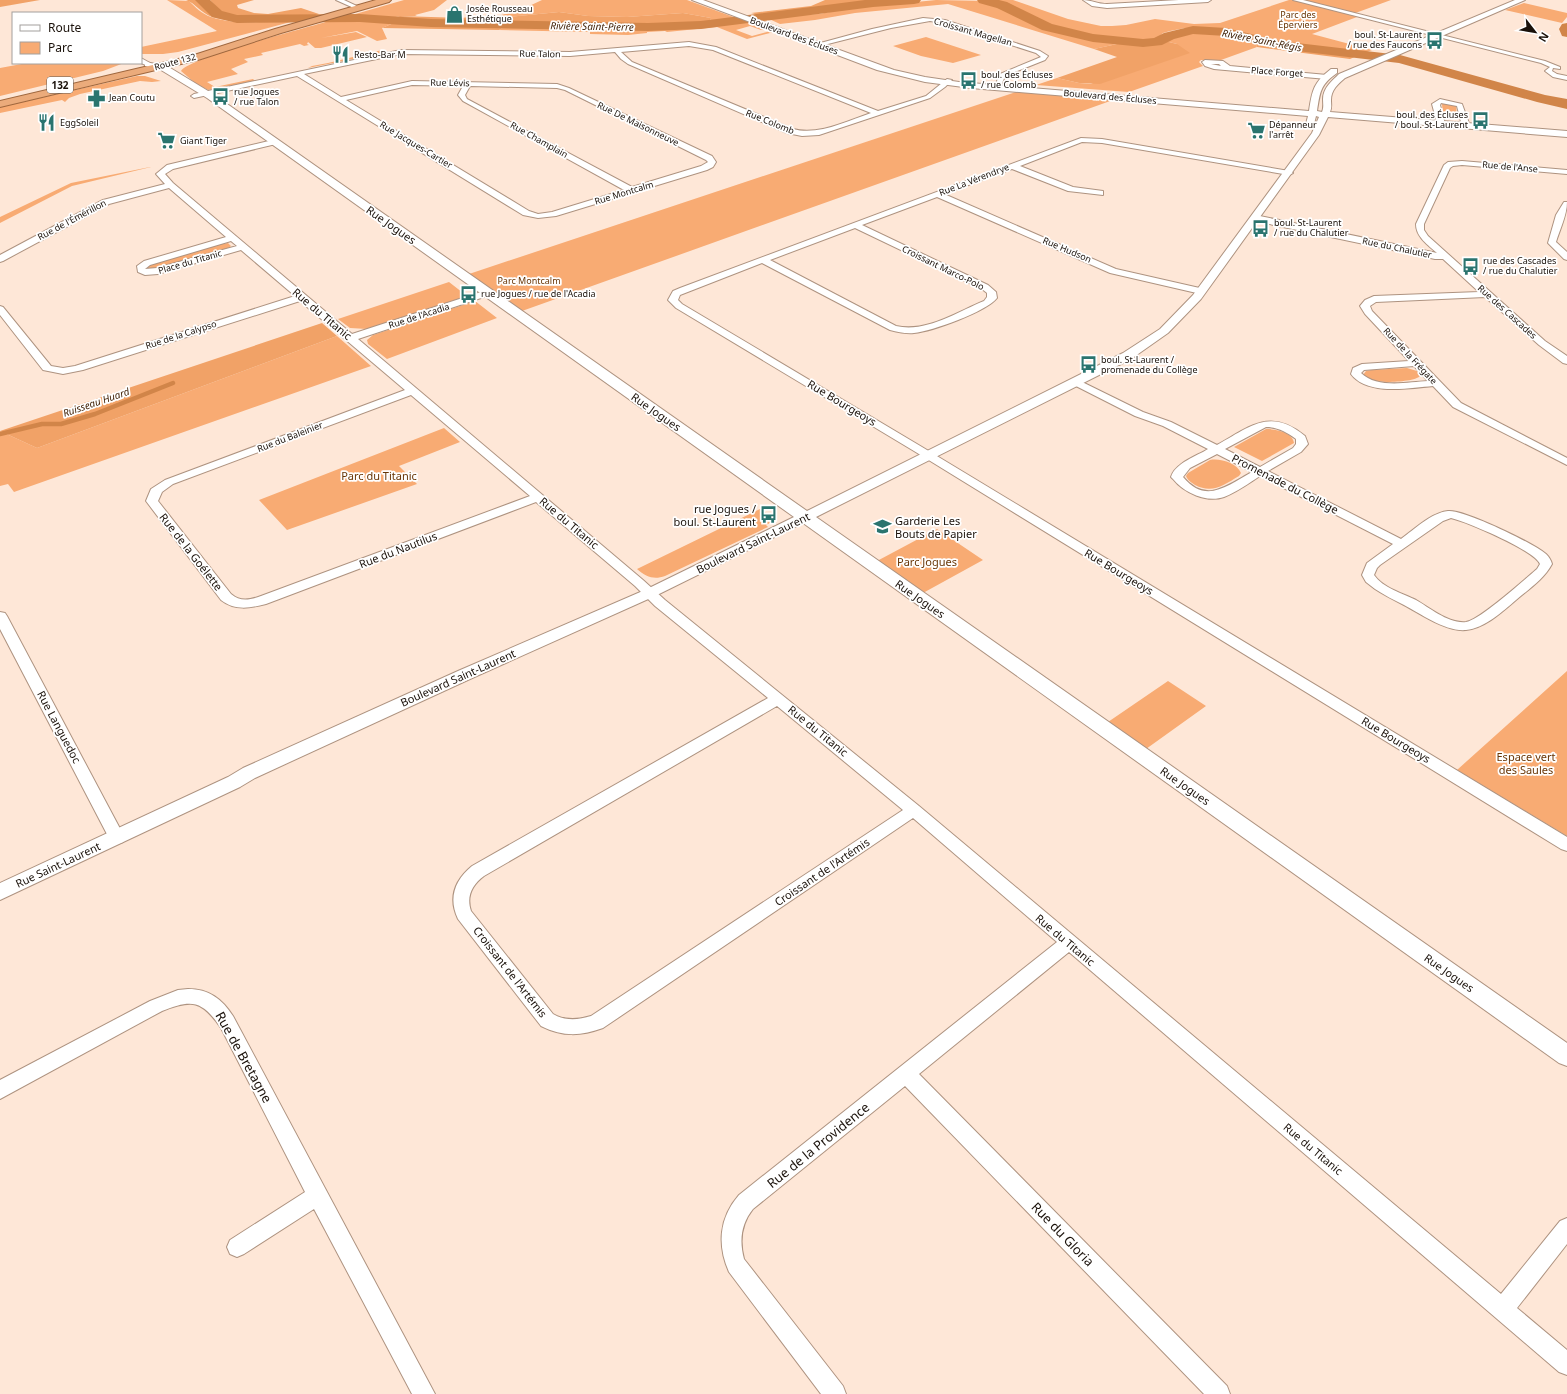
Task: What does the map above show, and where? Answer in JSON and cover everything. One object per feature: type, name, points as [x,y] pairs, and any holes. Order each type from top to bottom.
[{"type":"highway","name":"Route 132","points":[[0,99],[148,63],[190,56],[386,0]]},
{"type":"highway","points":[[148,63],[190,56]]},
{"type":"highway","points":[[171,72],[190,56]]},
{"type":"highway","name":"Route 132","points":[[0,104],[148,63]]},
{"type":"highway","points":[[115,72],[127,64]]},
{"type":"street","name":"Boulevard des Écluses","points":[[696,0],[743,17],[756,19]]},
{"type":"street","name":"Boulevard des Écluses","points":[[707,0],[820,44],[899,69],[948,81],[1465,123],[1567,129]]},
{"type":"street","points":[[1086,0],[1099,6],[1208,0]]},
{"type":"street","points":[[1296,0],[1543,62],[1558,68]]},
{"type":"street","name":"Boulevard Saint-Laurent","points":[[117,838],[313,743],[650,593],[929,456],[1134,352],[1160,334],[1182,314],[1201,291],[1289,172],[1308,142],[1317,131],[1325,112],[1328,91],[1335,81],[1376,56],[1425,33],[1506,0]]},
{"type":"street","name":"Boulevard Saint-Laurent","points":[[1308,142],[1308,132],[1314,111],[1315,90],[1326,77],[1335,70],[1364,58],[1388,55],[1522,0]]},
{"type":"street","points":[[340,1],[358,8]]},
{"type":"street","name":"Croissant Magellan","points":[[820,44],[919,20],[935,20],[1038,52],[1044,56],[1043,59],[1002,75],[998,86]]},
{"type":"street","name":"Rue Talon","points":[[204,98],[298,73],[401,52],[560,54],[686,44],[706,46],[877,113]]},
{"type":"street","name":"Rue Colomb","points":[[617,50],[623,58],[630,63],[795,133],[816,133],[930,96],[948,81]]},
{"type":"street","name":"Rue Jogues","points":[[148,63],[171,72],[204,98],[273,142],[1567,1056]]},
{"type":"street","name":"Rue Jogues","points":[[148,63],[194,96],[204,98]]},
{"type":"street","name":"Place Forget","points":[[1228,68],[1326,77]]},
{"type":"street","points":[[1567,69],[1550,69],[1549,72],[1555,76],[1567,78]]},
{"type":"street","name":"Rue Jacques-Cartier","points":[[298,73],[526,213],[535,215]]},
{"type":"street","name":"Rue Lévis","points":[[340,99],[412,83],[546,85],[561,87]]},
{"type":"street","name":"Rue Champlain","points":[[468,83],[461,95],[465,100],[631,190]]},
{"type":"street","name":"Rue De Maisonneuve","points":[[561,87],[709,158],[712,164]]},
{"type":"street","points":[[1440,121],[1436,104],[1440,101],[1445,101],[1460,105],[1465,123]]},
{"type":"street","name":"Rue Jogues","points":[[224,117],[252,135],[273,142]]},
{"type":"street","name":"Boulevard des Écluses","points":[[1465,123],[1567,134]]},
{"type":"street","name":"Rue La Vérendrye","points":[[673,298],[678,292],[1078,141],[1090,140],[1289,172]]},
{"type":"street","name":"Rue du Titanic","points":[[273,142],[166,168],[160,174],[170,185],[650,593],[914,810],[1068,943],[1567,1364]]},
{"type":"street","name":"Rue de l'Anse","points":[[1422,234],[1420,224],[1422,218],[1447,167],[1454,164],[1462,163],[1566,173]]},
{"type":"street","name":"Rue Montcalm","points":[[535,215],[553,214],[704,168],[712,164]]},
{"type":"street","points":[[1013,166],[1066,187],[1100,193]]},
{"type":"street","name":"Rue de l'Émérillon","points":[[0,259],[106,202],[170,185]]},
{"type":"street","name":"Rue Hudson","points":[[937,194],[1113,271],[1201,291]]},
{"type":"street","points":[[1567,204],[1560,215],[1552,243],[1567,257]]},
{"type":"street","name":"Rue du Chalutier","points":[[1255,218],[1435,256],[1445,256]]},
{"type":"street","name":"Croissant Marco-Polo","points":[[763,260],[894,328],[903,331],[925,329],[987,303],[992,298],[991,292],[985,287],[855,225]]},
{"type":"street","points":[[1384,245],[1411,245],[1420,241],[1422,234]]},
{"type":"street","name":"Rue des Cascades","points":[[1422,234],[1486,294],[1542,343],[1567,361]]},
{"type":"street","name":"Place du Titanic","points":[[232,238],[147,263],[141,266],[141,270],[145,272],[158,272],[243,247]]},
{"type":"street","name":"Rue de l'Acadia","points":[[351,338],[487,293]]},
{"type":"street","name":"Rue de la Frégate","points":[[1486,294],[1370,300],[1366,304],[1365,308],[1460,407],[1567,462]]},
{"type":"street","name":"Rue de la Calypso","points":[[0,309],[47,368],[59,371],[79,368],[302,297]]},
{"type":"street","name":"Rue Bourgeoys","points":[[673,298],[674,302],[679,306],[929,456],[1567,845]]},
{"type":"street","points":[[1417,363],[1362,367],[1357,370],[1356,374],[1358,377],[1367,382],[1379,385],[1436,383]]},
{"type":"street","name":"Promenade du Collège","points":[[1081,379],[1139,414],[1167,424],[1402,544]]},
{"type":"street","name":"Rue du Baleinier","points":[[169,482],[412,391]]},
{"type":"street","points":[[1264,424],[1283,427],[1301,438],[1302,441],[1300,447],[1260,471],[1226,492],[1216,495],[1202,493],[1180,481],[1177,477],[1180,471],[1264,424]]},
{"type":"street","name":"Rue de la Goélette","points":[[169,482],[154,493],[152,498],[154,504],[226,597],[237,604],[258,602]]},
{"type":"street","name":"Rue du Nautilus","points":[[258,602],[538,497]]},
{"type":"street","points":[[1450,514],[1470,520],[1532,550],[1543,558],[1546,564],[1542,571],[1476,624],[1466,626],[1458,625],[1442,619],[1380,586],[1369,578],[1368,574],[1371,566],[1402,544],[1439,518],[1450,514]]},
{"type":"street","name":"Rue Languedoc","points":[[0,616],[117,838]]},
{"type":"street","name":"Croissant de l'Artémis","points":[[778,699],[478,871],[467,880],[461,892],[460,901],[464,914],[547,1020],[564,1027],[576,1028],[597,1022],[914,810]]},
{"type":"street","name":"Rue Saint-Laurent","points":[[0,892],[117,838]]},
{"type":"street","name":"Rue de la Providence","points":[[835,1394],[736,1265],[731,1248],[732,1225],[735,1216],[746,1202],[907,1075],[1068,943]]},
{"type":"street","name":"Rue de Bretagne","points":[[0,1090],[156,1006],[172,999],[188,996],[202,997],[212,1002],[221,1011],[227,1022],[317,1195],[424,1394]]},
{"type":"street","name":"Rue du Gloria","points":[[907,1075],[1219,1394]]},
{"type":"street","points":[[237,1247],[317,1195]]},
{"type":"street","points":[[1503,1309],[1567,1228]]},
{"type":"green space","points":[[167,0],[189,1],[208,16],[221,20],[254,22],[298,20],[178,52],[142,54],[142,47],[217,31]]},
{"type":"green space","points":[[404,0],[447,0],[434,10],[415,15],[417,16],[400,16],[391,18],[345,17]]},
{"type":"green space","points":[[542,0],[687,0],[739,19],[710,22],[711,18],[683,13],[627,17],[588,16],[559,12],[486,19],[528,8],[527,7]]},
{"type":"green space","points":[[936,0],[986,1],[1000,6],[1030,23],[1067,34],[1117,44],[1094,49],[948,4],[855,13],[780,24],[767,18],[789,15],[819,14],[872,4],[886,5]]},
{"type":"green space","name":"Parc des Éperviers","points":[[990,0],[1013,0],[1068,19],[1101,26],[1112,26],[1126,25],[1155,19],[1194,24],[1220,23],[1289,0],[1391,0],[1350,15],[1357,17],[1312,34],[1372,50],[1364,53],[1295,46],[1239,33],[1206,28],[1185,28],[1170,31],[1163,33],[1154,41],[1142,42],[1090,37],[1044,25],[1014,8]]},
{"type":"green space","points":[[1524,3],[1567,13],[1567,17],[1562,23],[1505,10]]},
{"type":"green space","points":[[336,19],[396,22],[382,28],[387,39],[377,41],[357,31],[321,38],[356,32],[367,37],[321,48],[315,48],[308,42],[307,44],[309,45],[304,46],[300,44],[261,53],[263,55],[244,59],[248,62],[231,69],[238,74],[207,82],[215,87],[253,79],[255,81],[208,90],[195,83],[181,71],[188,65],[205,58]]},
{"type":"green space","points":[[745,21],[767,29],[761,30],[750,26],[736,30],[752,36],[771,31],[774,32],[747,39],[717,27],[667,32],[647,32],[628,35],[590,34],[590,32],[499,30],[508,25],[660,27]]},
{"type":"green space","points":[[1196,32],[1222,33],[1255,42],[1257,47],[1221,60],[1201,60],[1199,62],[1203,66],[1129,92],[1036,85],[1057,78],[1091,84],[1177,44],[1165,41],[1177,36]]},
{"type":"green space","points":[[926,37],[981,55],[953,63],[921,56],[893,46]]},
{"type":"green space","points":[[382,50],[381,51],[383,53],[308,68],[312,66]]},
{"type":"green space","points":[[22,64],[121,64],[103,71],[0,96],[0,68]]},
{"type":"green space","points":[[137,76],[145,76],[161,81],[140,81],[80,94],[69,98],[65,102],[62,100],[0,113],[0,107]]},
{"type":"green space","name":"Parc Montcalm","points":[[1016,92],[1113,100],[522,311],[469,274]]},
{"type":"green space","points":[[1442,104],[1456,105],[1457,117],[1448,117],[1443,115]]},
{"type":"green space","points":[[151,167],[72,186],[0,223],[0,217],[71,183]]},
{"type":"green space","points":[[228,243],[231,246],[227,249],[156,269],[149,270],[147,268],[147,266]]},
{"type":"green space","points":[[449,282],[467,296],[367,329],[350,328],[338,319]]},
{"type":"green space","points":[[475,301],[497,318],[387,359],[368,344],[367,340],[373,335]]},
{"type":"green space","points":[[337,336],[371,366],[14,492],[8,484],[0,486],[0,431],[37,448]]},
{"type":"green space","points":[[1407,368],[1417,371],[1420,376],[1406,381],[1379,382],[1363,375],[1366,371],[1371,370]]},
{"type":"green space","name":"Parc du Titanic","points":[[444,428],[460,442],[399,466],[417,484],[287,530],[259,500]]},
{"type":"green space","points":[[1266,429],[1287,434],[1293,439],[1294,443],[1262,461],[1234,447]]},
{"type":"green space","points":[[1210,460],[1228,462],[1236,466],[1241,473],[1239,476],[1218,487],[1207,489],[1201,488],[1195,485],[1186,476],[1188,473]]},
{"type":"green space","points":[[760,509],[772,516],[770,523],[766,525],[768,527],[665,576],[657,578],[650,577],[637,569]]},
{"type":"green space","name":"Parc Jogues","points":[[937,529],[983,560],[923,593],[877,561]]},
{"type":"green space","name":"Espace vert des Saules","points":[[1567,671],[1567,836],[1457,770]]},
{"type":"green space","points":[[1168,681],[1206,706],[1146,749],[1108,722]]},
{"type":"shaded area","points":[[0,0],[40,0],[0,7]]},
{"type":"shaded area","points":[[186,0],[198,0],[205,8],[214,14],[229,19],[262,20],[305,18],[298,20],[255,22],[233,21],[212,17]]},
{"type":"shaded area","points":[[210,0],[254,0],[237,5],[238,8],[254,13],[268,14],[301,8],[319,14],[312,16],[240,17],[221,12]]},
{"type":"shaded area","points":[[825,0],[905,1],[759,15],[751,13],[811,6]]},
{"type":"shaded area","points":[[559,12],[588,16],[627,17],[683,13],[711,18],[710,22],[653,25],[532,22],[444,23],[391,18],[400,16],[468,17],[486,19]]},
{"type":"shaded area","points":[[396,22],[431,25],[508,25],[499,30],[382,28]]},
{"type":"shaded area","points":[[1165,41],[1177,44],[1190,53],[1100,84],[1079,83],[1057,78],[1117,57],[1094,49],[1117,44],[1154,44]]},
{"type":"shaded area","points":[[1255,42],[1301,50],[1357,56],[1350,59],[1257,47]]},
{"type":"shaded area","points":[[322,323],[337,336],[37,448],[0,431]]},
{"type":"waterway","name":"Rivière Saint-Pierre","points":[[202,0],[217,14],[237,19],[360,18],[431,23],[648,27],[701,25],[873,3],[914,0]]},
{"type":"waterway","name":"Rivière Saint-Régis","points":[[984,0],[1002,5],[1047,27],[1093,38],[1143,43],[1157,42],[1169,36],[1193,30],[1226,32],[1280,45],[1400,59],[1543,99],[1567,104]]},
{"type":"waterway","name":"Rivière Saint-Régis","points":[[1567,27],[1567,33]]},
{"type":"waterway","name":"Ruisseau Huard","points":[[0,434],[42,424],[61,424],[95,414],[173,383]]},
{"type":"place","name":"Josée Rousseau Esthétique","points":[[454,14]]},
{"type":"place","name":"boul. St-Laurent / rue des Faucons","points":[[1435,40]]},
{"type":"place","name":"Resto-Bar M","points":[[341,55]]},
{"type":"place","name":"boul. des Écluses / rue Colomb","points":[[968,80]]},
{"type":"place","name":"rue Jogues / rue Talon","points":[[221,97]]},
{"type":"place","name":"Jean Coutu","points":[[96,98]]},
{"type":"place","name":"boul. des Écluses / boul. St-Laurent","points":[[1481,120]]},
{"type":"place","name":"EggSoleil","points":[[47,123]]},
{"type":"place","name":"Dépanneur l'arrêt","points":[[1256,130]]},
{"type":"place","name":"Giant Tiger","points":[[167,141]]},
{"type":"place","name":"boul. St-Laurent / rue du Chalutier","points":[[1261,228]]},
{"type":"place","name":"rue des Cascades / rue du Chalutier","points":[[1470,266]]},
{"type":"place","name":"rue Jogues / rue de l'Acadia","points":[[468,294]]},
{"type":"place","name":"boul. St-Laurent / promenade du Collège","points":[[1088,365]]},
{"type":"place","name":"rue Jogues / boul. St-Laurent","points":[[769,515]]},
{"type":"place","name":"Garderie Les Bouts de Papier","points":[[882,527]]}]
